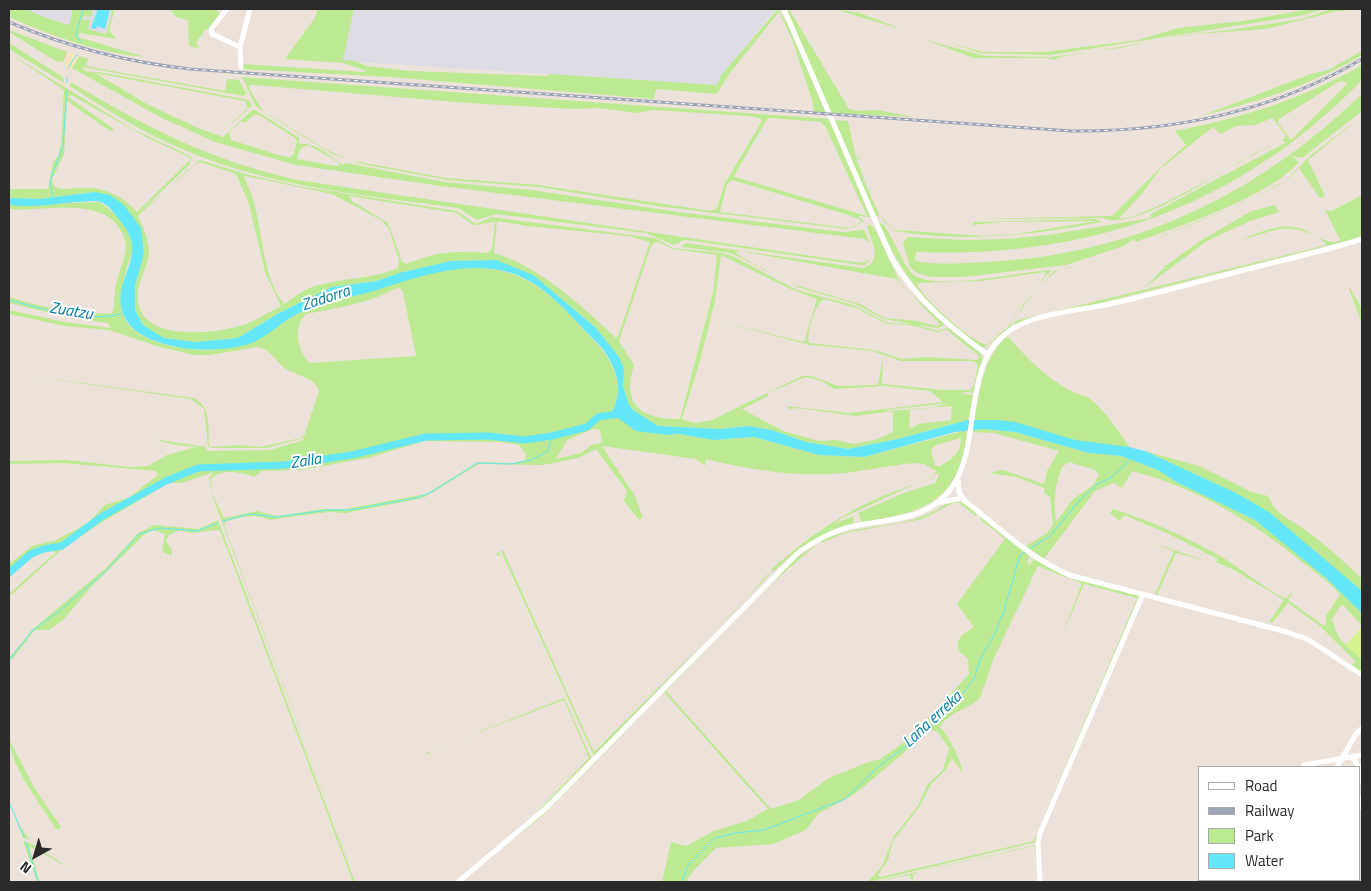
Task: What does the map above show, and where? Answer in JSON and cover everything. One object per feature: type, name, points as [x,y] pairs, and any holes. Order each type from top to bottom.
[{"type":"street","points":[[227,9],[211,29],[212,34],[240,47]]},
{"type":"street","points":[[240,67],[240,47],[250,9]]},
{"type":"street","points":[[784,9],[874,220],[899,271],[934,312],[988,355]]},
{"type":"street","points":[[936,504],[958,477],[966,451],[980,377],[988,355],[1008,332],[1026,322],[1111,304],[1362,239]]},
{"type":"street","points":[[958,477],[959,497]]},
{"type":"street","points":[[950,489],[1037,558],[1055,569],[1287,632],[1309,640],[1362,674]]},
{"type":"street","points":[[458,882],[544,809],[800,551],[828,534],[853,526],[913,516],[936,504],[959,497]]},
{"type":"street","points":[[1040,882],[1038,843],[1040,833],[1143,594]]},
{"type":"street","points":[[1338,766],[1356,734],[1362,728]]},
{"type":"street","points":[[1304,764],[1362,755]]},
{"type":"street","points":[[1352,758],[1358,766]]},
{"type":"shaded area","points":[[26,9],[73,9],[70,25]]},
{"type":"shaded area","points":[[93,9],[113,9],[106,34],[87,29],[82,21],[84,16],[91,17]]},
{"type":"shaded area","points":[[354,9],[776,9],[723,74],[717,85],[342,61]]},
{"type":"green space","points":[[9,9],[26,9],[69,25],[73,9],[93,9],[91,17],[84,16],[82,20],[90,20],[88,29],[106,34],[113,9],[115,9],[109,30],[116,39],[80,33],[78,37],[145,57],[93,48],[42,31],[9,17]]},
{"type":"green space","points":[[170,9],[215,9],[220,14],[209,30],[206,29],[196,43],[200,49],[189,46],[188,21],[175,16]]},
{"type":"green space","points":[[318,9],[354,9],[343,60],[356,61],[366,66],[411,71],[546,76],[550,74],[717,85],[722,74],[778,9],[788,25],[825,111],[829,111],[789,17],[787,9],[789,9],[849,109],[858,111],[877,110],[914,117],[814,112],[812,100],[792,39],[779,12],[730,73],[717,94],[656,89],[654,99],[389,77],[242,69],[242,64],[367,71],[343,63],[285,59],[314,19]]},
{"type":"green space","points":[[834,9],[860,13],[904,30]]},
{"type":"green space","points":[[1310,9],[1326,9],[1299,16],[1050,55],[980,53],[951,43],[983,52],[1044,52],[1138,40],[1178,28],[1243,21]]},
{"type":"green space","points":[[1361,9],[1333,12],[1266,29],[1196,34],[1162,40],[1192,34],[1301,19],[1329,10]]},
{"type":"green space","points":[[9,30],[67,52],[63,63],[59,60],[59,63],[9,32]]},
{"type":"green space","points":[[926,40],[985,56],[1051,57],[1092,52],[1060,57],[1054,60],[1049,58],[974,58]]},
{"type":"green space","points":[[1162,40],[1119,48],[1092,52]]},
{"type":"green space","points":[[9,43],[63,77],[64,83],[9,49]]},
{"type":"green space","points":[[1362,51],[1362,55],[1343,66],[1304,84],[1264,98],[1201,116],[1311,74],[1328,70]]},
{"type":"green space","points":[[9,53],[133,129],[192,157],[189,165],[138,214],[167,188],[138,216],[147,238],[149,252],[139,288],[138,300],[142,313],[151,322],[163,328],[178,332],[224,330],[242,326],[281,306],[265,272],[249,204],[237,176],[234,173],[200,162],[192,167],[200,160],[249,175],[298,186],[457,211],[476,224],[492,217],[655,238],[673,248],[722,253],[732,256],[797,290],[853,305],[888,323],[914,324],[938,331],[948,328],[980,353],[983,359],[975,393],[964,392],[962,394],[974,395],[968,420],[898,439],[848,449],[806,442],[772,430],[749,426],[720,429],[658,426],[633,410],[629,405],[623,386],[624,369],[619,358],[595,327],[556,294],[496,260],[451,261],[399,273],[377,281],[332,287],[281,312],[238,338],[196,342],[164,338],[143,325],[135,310],[135,286],[144,252],[143,241],[95,192],[40,199],[9,198],[9,189],[48,189],[53,162],[58,156],[61,144],[64,90]],"holes":[[[71,95],[148,138],[191,158],[137,212],[124,200],[110,192],[95,188],[60,189],[55,187],[53,183],[52,179],[64,155],[67,101],[110,131],[114,129],[68,97]],[[245,176],[332,194],[381,220],[389,229],[399,260],[398,268],[375,275],[316,286],[305,290],[285,304],[273,286],[269,274],[251,194],[244,178]],[[349,196],[457,213],[473,225],[495,222],[492,248],[488,253],[446,253],[406,264],[402,261],[388,223],[352,201]],[[497,221],[629,236],[650,242],[616,338],[559,288],[527,267],[494,253]],[[656,241],[673,249],[717,255],[713,293],[680,419],[655,417],[645,413],[638,407],[633,400],[630,390],[634,365],[619,341],[651,246]],[[721,255],[793,290],[817,299],[804,342],[715,320],[810,345],[873,351],[900,361],[973,361],[978,364],[974,385],[970,390],[943,390],[882,384],[883,358],[878,385],[838,386],[812,376],[802,376],[712,420],[694,423],[682,419],[700,361],[715,301]],[[824,299],[856,308],[887,324],[910,325],[937,332],[947,330],[978,355],[979,358],[978,360],[925,357],[902,359],[874,350],[809,343],[808,338],[817,307]],[[805,377],[822,381],[834,389],[885,386],[930,391],[943,402],[850,413],[785,406],[790,409],[799,408],[855,416],[893,411],[893,432],[875,440],[854,444],[836,440],[819,441],[783,431],[742,409],[768,396],[768,393]],[[950,403],[932,407],[952,406],[951,420],[919,424],[912,428],[909,427],[910,409],[886,411]]]},
{"type":"green space","points":[[79,56],[89,59],[86,65],[90,67],[225,91],[227,79],[239,80],[246,93],[244,96],[83,67],[84,71],[105,73],[249,100],[252,106],[221,133],[248,108],[245,101],[95,73],[147,104],[198,128],[223,137],[252,110],[255,110],[299,138],[299,144],[311,145],[343,165],[346,163],[445,182],[532,190],[678,212],[843,232],[864,230],[870,243],[865,239],[441,186],[296,165],[215,142],[160,117],[72,68]],"holes":[[[254,115],[259,115],[295,138],[297,141],[294,154],[290,157],[282,156],[231,140],[229,132],[242,121],[245,123]],[[308,145],[338,162],[339,164],[337,166],[297,159],[300,149]]]},
{"type":"green space","points":[[1362,65],[1362,80],[1315,124],[1265,161],[1213,192],[1158,216],[1101,234],[1042,246],[980,252],[916,252],[915,260],[939,264],[1040,257],[1092,247],[1142,232],[1190,213],[1236,190],[1280,162],[1322,130],[1362,94],[1362,111],[1302,158],[1292,156],[1299,162],[1285,175],[1267,187],[1223,209],[1136,242],[1133,239],[1124,246],[1066,265],[964,277],[931,277],[917,273],[910,267],[903,243],[908,237],[964,240],[1007,239],[1048,235],[1151,218],[1151,214],[1285,143],[1283,140],[1271,145],[1285,138],[1285,134],[1272,118],[1256,125],[1236,126],[1220,134],[1213,127],[1160,169],[1142,194],[1119,218],[1129,217],[1148,210],[1228,169],[1192,190],[1141,215],[1119,220],[1103,218],[973,219],[1112,216],[1162,166],[1186,145],[1175,131],[1224,120],[1272,106],[1317,88]],"holes":[[[1340,81],[1348,83],[1291,140],[1278,123],[1279,119]]]},
{"type":"green space","points":[[242,77],[829,119],[870,217],[858,216],[864,221],[852,228],[847,229],[657,206],[539,187],[448,180],[362,164],[351,160],[446,178],[538,185],[711,211],[717,208],[725,183],[762,121],[760,118],[654,110],[637,113],[597,108],[574,109],[468,103],[249,86],[263,111],[327,150],[346,159],[332,154],[262,111],[255,105]],"holes":[[[767,119],[821,122],[826,128],[867,216],[735,177]],[[733,180],[845,214],[859,219],[861,222],[850,228],[720,212],[727,184]]]},
{"type":"green space","points":[[71,82],[180,141],[265,172],[297,180],[832,259],[864,263],[870,259],[865,265],[860,265],[684,240],[674,245],[646,233],[496,214],[477,220],[458,208],[306,186],[247,172],[179,148],[123,119],[87,97],[70,86]]},
{"type":"green space","points":[[1362,116],[1308,160],[1325,196],[1320,198],[1299,168],[1286,180],[1311,155]]},
{"type":"green space","points":[[834,120],[848,121],[857,162],[879,215],[876,217]]},
{"type":"green space","points":[[858,163],[868,189],[883,218],[896,230],[985,236],[1016,234],[1097,221],[1000,222],[973,225],[973,222],[1096,219],[1102,222],[1051,231],[999,236],[973,237],[922,235],[896,231],[885,223],[868,191]]},
{"type":"green space","points":[[1362,195],[1362,237],[1013,325],[1015,321],[1327,245],[1311,234],[1292,229],[1276,230],[1242,239],[1273,228],[1296,228],[1304,230],[1324,240],[1337,242],[1340,240],[1325,210],[1332,211]]},
{"type":"green space","points":[[99,202],[111,210],[125,226],[132,245],[122,292],[122,312],[132,328],[141,335],[168,345],[182,348],[212,349],[242,345],[268,333],[291,317],[327,302],[366,293],[437,272],[478,268],[498,270],[518,276],[546,293],[602,349],[616,375],[618,394],[616,404],[611,413],[619,418],[667,435],[679,434],[714,440],[754,437],[819,455],[864,457],[967,430],[963,454],[957,473],[947,488],[936,499],[921,508],[904,514],[862,522],[858,513],[904,493],[936,483],[939,473],[934,475],[936,471],[924,464],[915,463],[842,473],[783,473],[752,469],[706,459],[705,466],[696,459],[602,446],[635,496],[643,517],[639,520],[624,501],[627,491],[596,449],[578,458],[543,465],[479,464],[423,498],[346,513],[328,512],[269,520],[259,516],[248,516],[226,521],[224,525],[357,882],[213,498],[212,493],[209,477],[214,472],[182,483],[169,483],[104,521],[62,549],[9,597],[9,594],[56,552],[43,552],[37,555],[9,578],[9,564],[32,546],[56,540],[88,523],[105,505],[128,498],[158,475],[156,471],[62,463],[9,464],[9,461],[67,460],[129,467],[148,466],[167,455],[196,447],[175,445],[153,439],[206,447],[206,451],[270,450],[304,440],[303,438],[267,448],[210,448],[208,446],[204,409],[191,399],[9,373],[194,398],[204,407],[208,419],[209,446],[211,447],[238,445],[260,447],[301,438],[304,436],[319,391],[317,387],[310,380],[286,369],[270,353],[258,347],[209,355],[194,355],[156,346],[109,330],[65,326],[9,314],[9,310],[65,322],[111,328],[107,323],[71,318],[9,303],[9,296],[29,303],[59,309],[103,314],[112,313],[116,284],[126,247],[120,229],[111,219],[99,212],[70,208],[9,209],[9,204]],"holes":[[[399,287],[403,292],[416,356],[309,363],[302,351],[298,338],[299,326],[306,314],[354,304],[388,293]],[[593,429],[600,430],[602,443],[593,444],[581,453],[556,459],[567,440]],[[960,438],[960,447],[952,458],[940,466],[935,466],[931,450],[934,446]],[[425,441],[501,442],[519,445],[526,454],[525,460],[513,463],[479,462],[426,494],[345,509],[324,509],[277,516],[257,511],[224,518],[212,493],[211,479],[226,472],[254,477],[262,471],[300,470],[368,458]]]},
{"type":"green space","points":[[1275,205],[1279,212],[1250,221],[1207,241],[1144,288],[1165,267],[1164,265],[1167,265],[1200,241],[1252,211]]},
{"type":"green space","points":[[879,223],[882,223],[886,229],[910,272],[926,280],[941,282],[960,281],[1052,270],[1034,289],[1045,276],[1045,272],[981,281],[918,283],[917,285],[929,301],[949,320],[979,342],[987,345],[1009,326],[1013,319],[1011,327],[984,348],[946,319],[922,295],[902,268]]},
{"type":"green space","points":[[870,224],[876,231],[900,283],[896,279],[740,251],[735,252],[789,283],[731,253],[681,247],[686,243],[863,268],[870,265],[875,255],[867,226]]},
{"type":"green space","points":[[1062,269],[1051,276],[1039,288],[1015,321],[1023,305],[1054,271]]},
{"type":"green space","points":[[792,284],[860,304],[885,318],[918,321],[937,326],[940,324],[909,292],[944,324],[937,328],[884,319],[853,303]]},
{"type":"green space","points":[[1349,286],[1362,309],[1362,323],[1349,289]]},
{"type":"green space","points":[[1008,336],[1028,358],[1052,379],[1071,391],[1088,397],[1096,404],[1129,447],[1094,444],[974,420],[981,385],[988,364],[999,345]]},
{"type":"green space","points":[[984,429],[1015,432],[1089,453],[1121,456],[1158,470],[1178,483],[1255,520],[1272,531],[1339,590],[1362,613],[1362,626],[1343,605],[1340,606],[1332,620],[1339,638],[1362,660],[1362,672],[1352,665],[1355,661],[1320,626],[1288,603],[1272,623],[1269,622],[1284,600],[1234,570],[1216,562],[1218,559],[1169,534],[1124,515],[1120,521],[1110,513],[1113,509],[1142,519],[1185,538],[1225,559],[1286,599],[1294,590],[1288,600],[1324,626],[1326,616],[1340,594],[1331,585],[1283,547],[1243,519],[1178,486],[1132,471],[1122,488],[1114,483],[1095,491],[1044,559],[1026,546],[1047,533],[1053,525],[1050,497],[1044,493],[1044,488],[1017,477],[989,473],[1003,470],[1044,484],[1047,471],[1059,451],[994,433],[973,432],[972,430]],"holes":[[[1069,462],[1095,470],[1099,475],[1093,485],[1073,499],[1056,522],[1055,494],[1062,467]]]},
{"type":"green space","points":[[1145,451],[1199,466],[1252,492],[1268,496],[1274,507],[1340,558],[1361,578],[1362,591],[1268,512],[1236,493]]},
{"type":"green space","points":[[921,481],[842,518],[835,524],[853,516],[854,523],[810,542],[773,572],[771,570],[803,543],[838,519],[871,501]]},
{"type":"green space","points":[[949,502],[961,503],[968,506],[977,514],[976,516],[959,503],[953,503],[923,519],[845,533],[821,543],[821,541],[844,532],[915,519],[933,512]]},
{"type":"green space","points":[[981,517],[1013,542],[1014,546],[1015,544],[1030,555],[1027,562],[1030,565],[1034,559],[1067,576],[1067,578],[1038,566],[993,660],[980,698],[955,713],[940,727],[954,748],[960,761],[962,772],[952,758],[945,771],[931,784],[920,806],[893,841],[888,860],[878,875],[880,877],[1034,841],[1137,598],[1084,584],[1061,638],[1081,586],[1081,583],[1071,578],[1139,596],[1036,842],[868,882],[882,866],[894,836],[918,806],[927,785],[943,770],[949,748],[937,731],[931,730],[855,794],[818,814],[806,830],[773,844],[716,848],[694,870],[686,882],[662,882],[671,842],[686,846],[716,830],[747,821],[768,809],[664,692],[542,816],[460,882],[525,829],[763,591],[666,691],[771,809],[799,800],[829,778],[871,761],[879,760],[923,729],[924,723],[969,674],[968,659],[959,651],[958,643],[961,636],[974,627],[957,604],[1005,539],[980,519]]},
{"type":"green space","points":[[218,520],[355,882],[353,882],[221,533],[218,530],[191,533],[179,530],[169,535],[166,541],[172,550],[171,556],[162,551],[165,534],[154,530],[145,534],[91,587],[63,620],[49,630],[35,630],[9,663],[9,658],[33,629],[107,567],[138,533],[155,525],[199,529]]},
{"type":"green space","points":[[1144,540],[1204,560],[1176,553],[1157,595],[1155,594],[1174,551]]},
{"type":"green space","points":[[817,544],[763,591],[796,558]]},
{"type":"green space","points":[[503,550],[594,752],[711,635],[594,756],[501,551]]},
{"type":"green space","points":[[499,552],[591,758],[536,813],[589,758],[564,700],[453,742],[564,698],[503,561],[500,556],[495,554]]},
{"type":"green space","points":[[768,574],[769,575],[745,600]]},
{"type":"green space","points":[[1362,627],[1362,660],[1346,645]]},
{"type":"green space","points":[[9,739],[34,787],[61,827],[57,830],[20,773],[10,749]]},
{"type":"green space","points":[[9,800],[20,826],[29,839],[23,838]]},
{"type":"green space","points":[[23,841],[32,844],[73,870],[29,846],[39,879],[39,882],[37,882]]},
{"type":"green space","points":[[1036,845],[1038,882],[1035,846],[918,872],[913,875],[913,882],[909,875],[873,882]]},
{"type":"sand","points":[[68,52],[79,56],[71,70],[65,66]]},
{"type":"water","points":[[98,9],[110,9],[105,29],[97,26],[96,29],[91,28]]},
{"type":"water","name":"Zadorra","points":[[95,192],[110,195],[124,205],[141,228],[144,253],[135,286],[135,310],[143,325],[164,338],[196,342],[238,338],[281,312],[332,287],[377,281],[399,273],[451,261],[496,260],[533,275],[595,327],[619,357],[624,369],[623,386],[629,405],[633,410],[658,426],[720,429],[749,426],[772,430],[806,442],[848,449],[898,439],[968,420],[998,420],[1015,422],[1075,440],[1145,451],[1236,493],[1269,512],[1362,591],[1362,613],[1326,578],[1255,520],[1178,483],[1158,470],[1121,456],[1089,453],[1015,432],[984,429],[955,432],[864,457],[819,455],[754,437],[714,440],[679,434],[667,435],[636,431],[611,413],[618,395],[618,386],[614,368],[605,352],[563,307],[547,293],[520,276],[500,270],[480,268],[438,272],[329,302],[295,315],[262,338],[240,346],[200,349],[183,348],[158,342],[136,331],[128,323],[123,313],[121,301],[122,287],[131,257],[132,243],[126,228],[108,206],[95,201],[34,206],[9,204],[9,198],[40,199]]},
{"type":"waterway","points":[[81,42],[76,35],[83,9]]},
{"type":"waterway","points":[[68,68],[77,54]]},
{"type":"waterway","points":[[67,78],[67,83]]},
{"type":"waterway","points":[[53,198],[50,181],[63,146],[67,91]]},
{"type":"waterway","name":"Zuatzu","points":[[9,300],[78,316],[93,317],[121,314]]},
{"type":"waterway","name":"Zalla","points":[[9,573],[31,554],[44,549],[62,546],[101,517],[166,481],[198,468],[284,465],[352,455],[426,437],[487,436],[525,440],[552,436],[587,427],[598,417],[619,414]]},
{"type":"waterway","points":[[223,521],[251,514],[275,517],[328,510],[350,510],[416,498],[432,492],[477,463],[512,464],[531,460],[548,451],[552,436]]},
{"type":"waterway","name":"Laña erreka","points":[[1028,550],[1050,536],[1079,501],[1096,485],[1112,477],[1131,459]]},
{"type":"waterway","points":[[9,660],[32,631],[62,609],[107,570],[139,534],[160,528],[197,531],[218,523]]},
{"type":"waterway","name":"Laña erreka","points":[[682,882],[688,865],[715,838],[735,833],[764,830],[845,799],[879,766],[920,736],[956,702],[974,679],[981,657],[993,637],[1004,611],[1020,555],[1025,552]]},
{"type":"waterway","points":[[9,802],[24,837]]},
{"type":"waterway","points":[[26,842],[38,882]]},
{"type":"railway","points":[[9,22],[53,39],[120,58],[190,69],[1071,131],[1147,127],[1222,115],[1294,92],[1362,59]]}]
